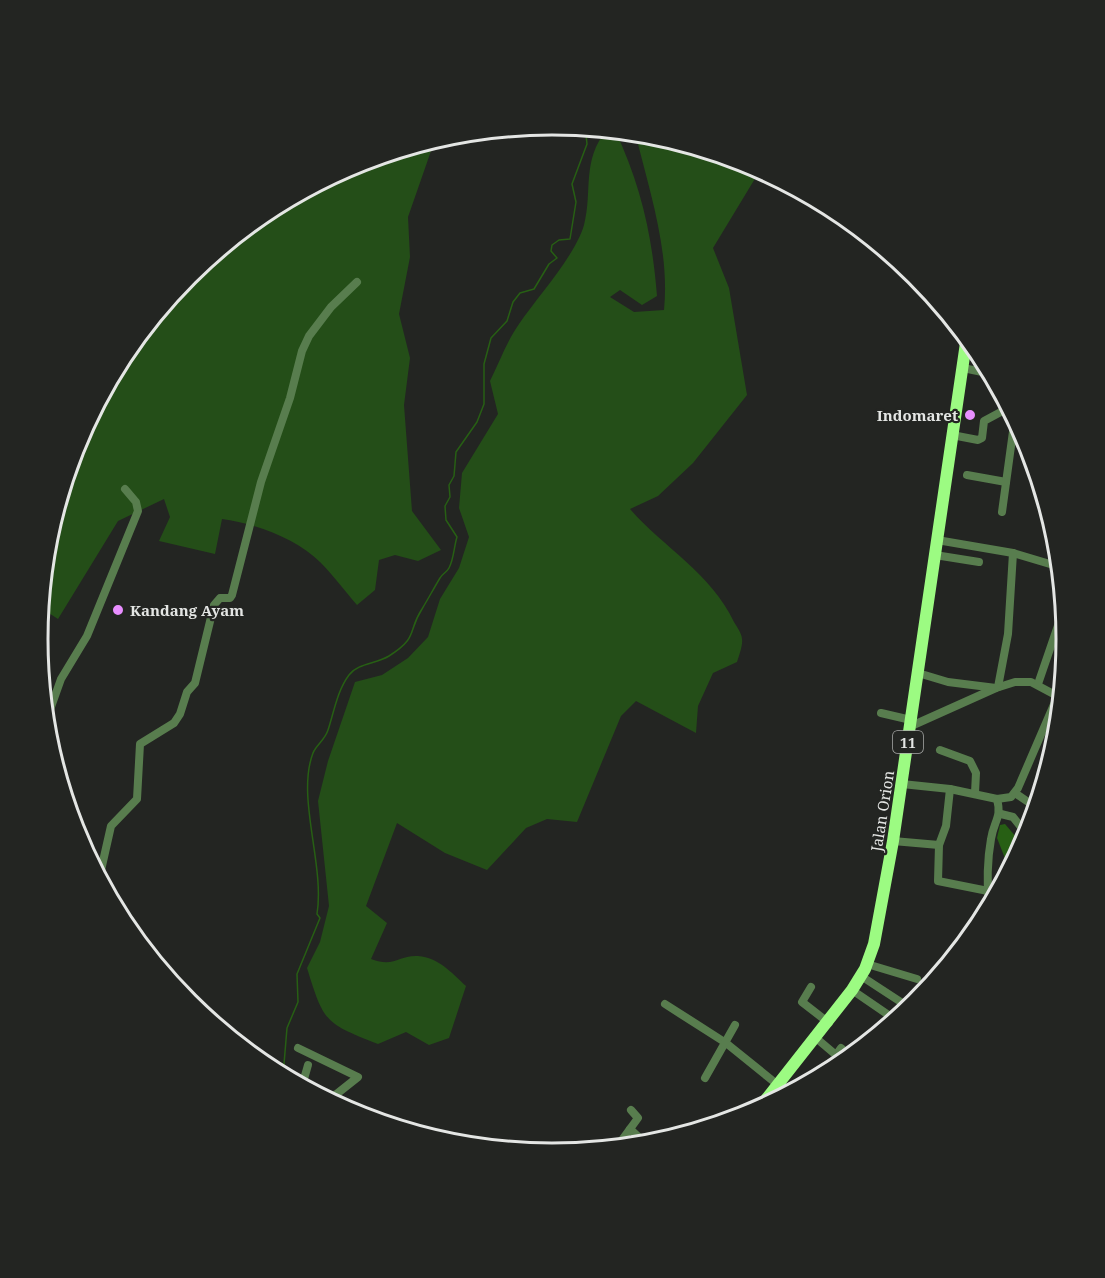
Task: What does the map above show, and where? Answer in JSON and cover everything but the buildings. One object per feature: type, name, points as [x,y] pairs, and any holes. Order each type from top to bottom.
[{"type":"highway","name":"Jalan Orion","points":[[771,1093],[852,990],[864,970],[874,944],[902,784],[965,350]]},
{"type":"street","points":[[102,866],[111,826],[137,799],[140,744],[171,726],[180,714],[187,692],[195,684],[214,605],[220,598],[230,598],[232,595],[261,482],[290,398],[302,351],[309,336],[331,307],[357,282]]},
{"type":"street","points":[[963,369],[980,372]]},
{"type":"street","points":[[952,435],[978,440],[982,438],[982,426],[987,418],[1002,411]]},
{"type":"street","points":[[1002,512],[1013,433]]},
{"type":"street","points":[[967,475],[1006,482]]},
{"type":"street","points":[[52,704],[61,679],[87,636],[138,511],[136,502],[125,489]]},
{"type":"street","points":[[937,540],[1013,553],[1051,564]]},
{"type":"street","points":[[997,688],[1008,634],[1013,553]]},
{"type":"street","points":[[935,555],[980,562]]},
{"type":"street","points":[[1038,684],[1057,629]]},
{"type":"street","points":[[918,673],[948,682],[997,688]]},
{"type":"street","points":[[881,713],[910,724],[1015,682],[1038,684],[1054,693]]},
{"type":"street","points":[[902,784],[950,789],[997,799],[1011,797],[1015,793],[1051,717]]},
{"type":"street","points":[[940,750],[970,761],[976,773],[975,793]]},
{"type":"street","points":[[950,789],[946,826],[939,845],[938,881],[988,891],[991,838],[1001,814],[997,799]]},
{"type":"street","points":[[1015,793],[1029,803]]},
{"type":"street","points":[[1001,814],[1012,817],[1021,827]]},
{"type":"street","points":[[893,841],[939,845]]},
{"type":"street","points":[[864,970],[917,979]]},
{"type":"street","points":[[864,970],[903,1002]]},
{"type":"street","points":[[811,987],[802,1002],[828,1023]]},
{"type":"street","points":[[852,990],[888,1015]]},
{"type":"street","points":[[665,1004],[726,1043],[778,1085]]},
{"type":"street","points":[[705,1078],[735,1025]]},
{"type":"street","points":[[816,1038],[836,1055],[841,1048],[844,1050]]},
{"type":"street","points":[[298,1048],[358,1077],[336,1094]]},
{"type":"street","points":[[304,1078],[308,1065]]},
{"type":"street","points":[[623,1138],[638,1116],[631,1110]]},
{"type":"street","points":[[630,1129],[637,1136]]},
{"type":"shaded area","points":[[601,137],[619,139],[632,171],[644,211],[657,296],[642,305],[620,290],[610,297],[634,312],[664,310],[665,288],[657,220],[637,142],[715,161],[756,178],[713,248],[729,288],[747,395],[693,463],[658,496],[630,509],[713,589],[742,637],[741,650],[737,662],[713,673],[698,706],[696,733],[636,701],[621,716],[577,822],[547,819],[526,828],[487,870],[445,853],[397,823],[366,906],[387,923],[371,959],[391,962],[411,956],[425,957],[444,966],[466,986],[449,1038],[429,1045],[406,1032],[378,1044],[347,1031],[329,1019],[318,1000],[307,968],[320,942],[329,906],[318,801],[328,761],[355,682],[382,675],[408,658],[428,637],[440,599],[459,568],[469,537],[459,508],[462,473],[498,414],[490,381],[515,331],[573,250],[579,237],[587,212],[591,165]]},
{"type":"shaded area","points":[[431,150],[408,217],[410,257],[399,314],[410,358],[404,405],[412,511],[441,550],[418,561],[395,555],[379,560],[375,590],[357,605],[320,562],[287,539],[261,528],[222,519],[215,554],[159,541],[170,517],[164,499],[118,521],[58,619],[49,613],[52,573],[65,508],[75,477],[100,416],[133,359],[152,332],[196,282],[245,239],[272,220],[300,202],[359,173],[390,161]]},
{"type":"shaded area","points":[[1005,824],[1016,837],[1006,860],[997,838],[1000,825]]},
{"type":"waterway","points":[[284,1066],[287,1028],[298,1002],[297,974],[320,918],[317,914],[317,874],[308,790],[313,753],[327,734],[339,695],[349,675],[357,668],[384,659],[405,644],[418,617],[451,564],[457,537],[446,520],[445,506],[450,497],[449,485],[454,476],[456,452],[477,422],[484,404],[484,364],[491,338],[507,321],[513,302],[520,293],[534,289],[549,264],[557,258],[551,251],[552,245],[559,240],[570,239],[576,202],[572,184],[587,144],[586,136]]},
{"type":"place","name":"Indomaret","points":[[970,415]]},
{"type":"place","name":"Kandang Ayam","points":[[118,610]]}]
